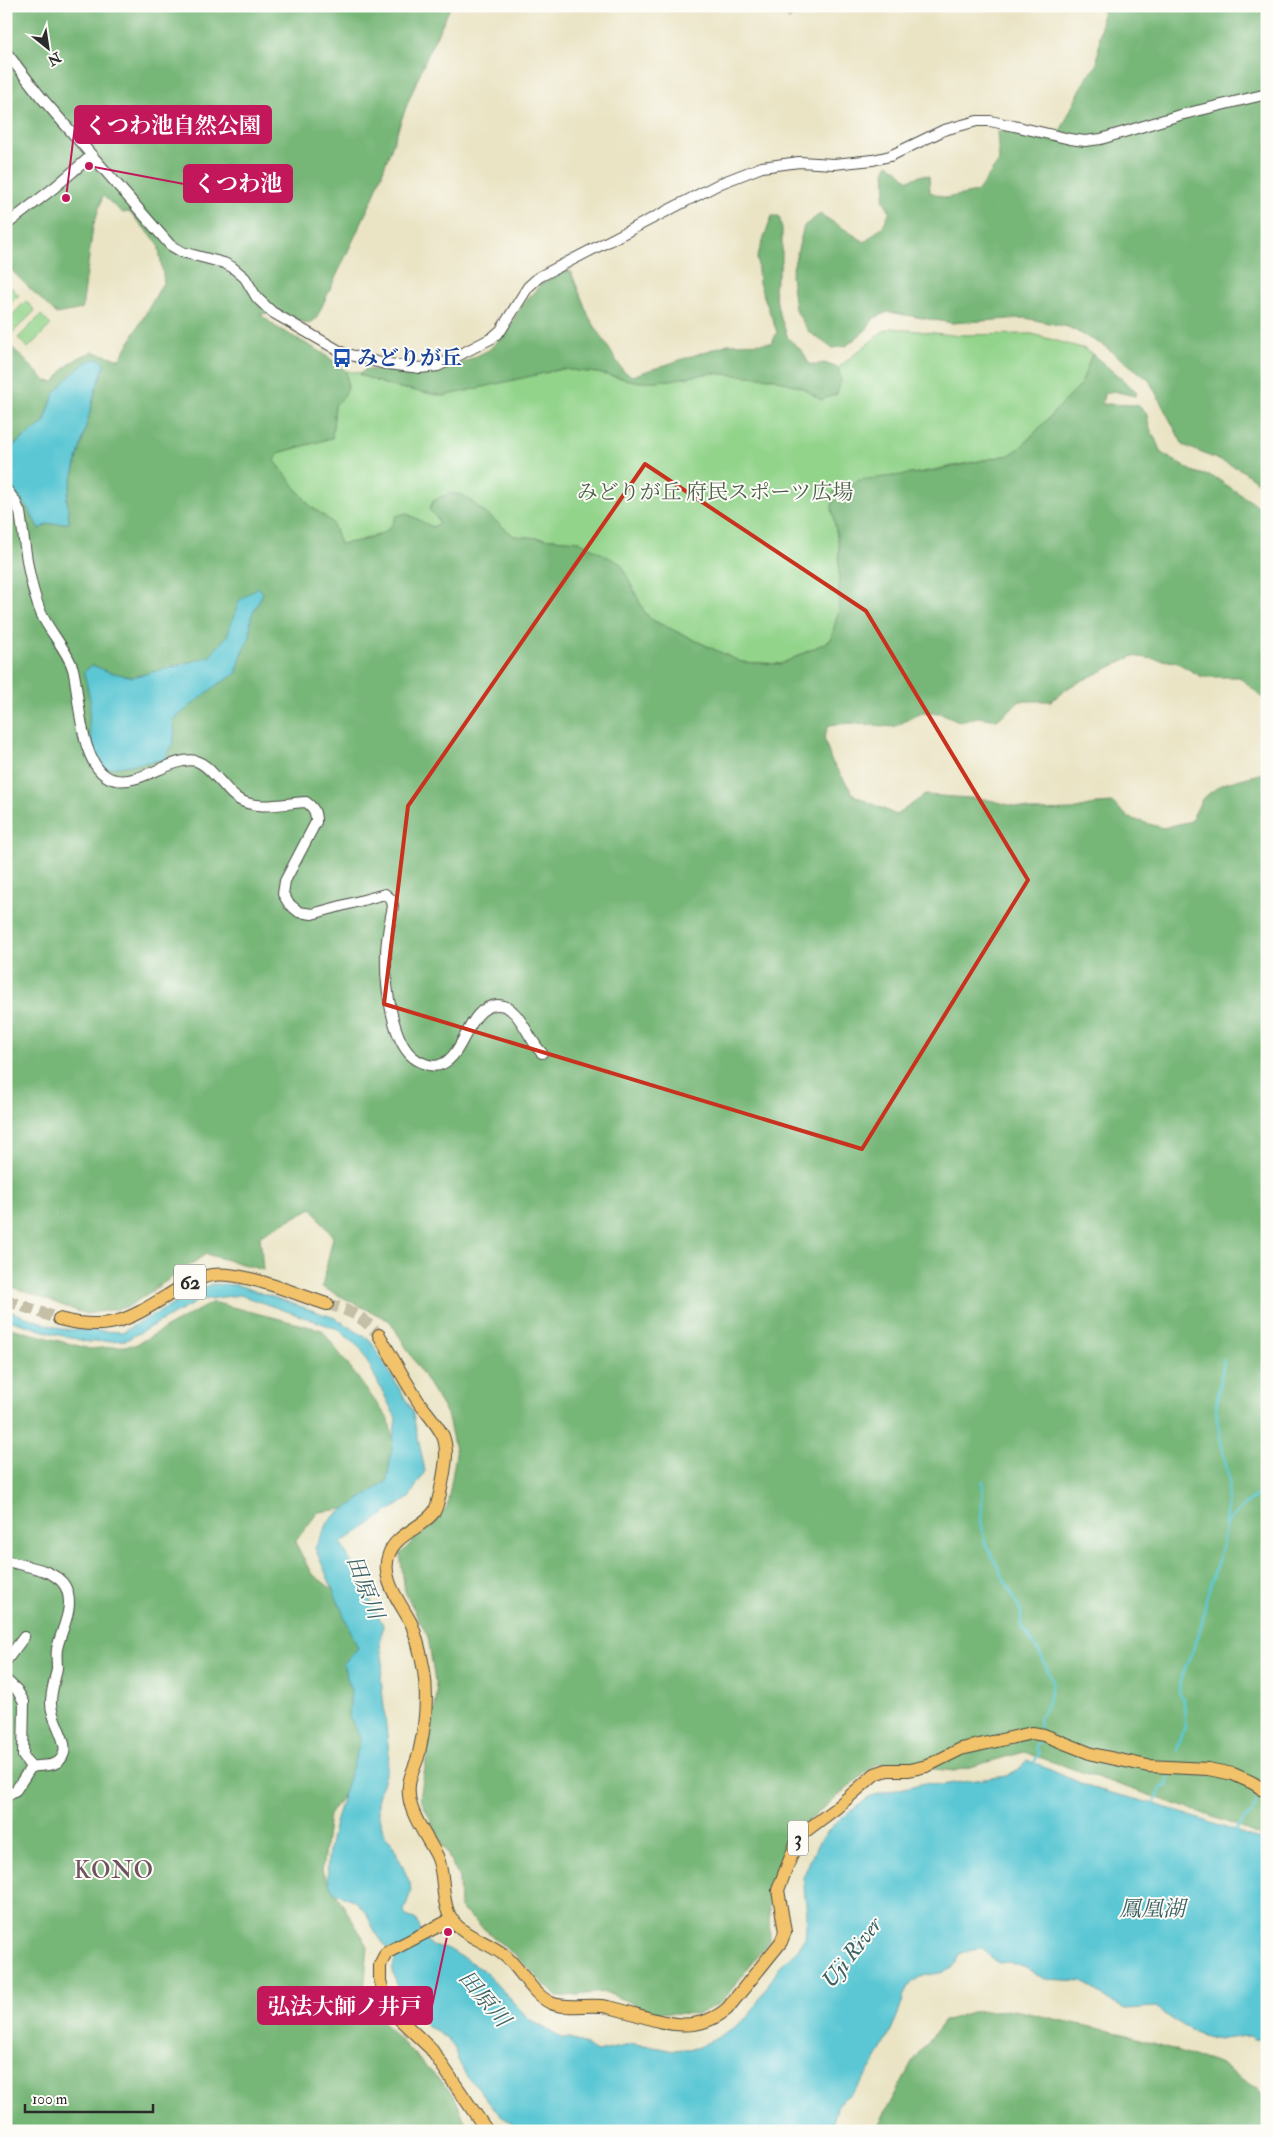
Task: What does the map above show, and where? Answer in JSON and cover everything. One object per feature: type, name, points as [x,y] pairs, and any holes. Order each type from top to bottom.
[{"type":"main road","name":"62","points":[[59,1319],[82,1325],[96,1326],[115,1322],[136,1315],[196,1279],[213,1275],[236,1275],[327,1304]]},
{"type":"main road","points":[[379,1334],[411,1389],[443,1437],[446,1455],[435,1510],[398,1541],[389,1554],[386,1572],[394,1594],[411,1623],[420,1646],[426,1682],[425,1717],[419,1753],[409,1784],[409,1800],[440,1863],[448,1921],[386,1953],[380,1965],[380,1982],[388,2008],[431,2049],[487,2131]]},
{"type":"main road","name":"3","points":[[448,1921],[505,1955],[534,1990],[551,2003],[599,2005],[616,2008],[649,2020],[684,2024],[704,2022],[716,2018],[727,2009],[780,1942],[785,1932],[778,1890],[799,1836],[835,1809],[875,1774],[887,1770],[909,1770],[927,1766],[960,1749],[1032,1734],[1044,1735],[1092,1754],[1148,1766],[1208,1769],[1232,1774],[1253,1782],[1267,1792]]},
{"type":"street","points":[[6,52],[40,96],[170,245],[182,252],[224,262],[245,278],[257,298],[272,312],[353,357],[381,363],[432,367],[446,362],[492,338],[501,330],[528,287],[539,277],[720,183],[762,167],[789,162],[834,164],[873,160],[890,156],[944,130],[977,121],[990,121],[1070,139],[1085,141],[1101,139],[1180,115],[1267,94]]},
{"type":"street","points":[[6,226],[91,156]]},
{"type":"street","points":[[6,489],[20,512],[32,582],[40,612],[72,668],[81,723],[96,767],[106,777],[116,780],[132,780],[182,762],[194,760],[203,764],[238,799],[265,806],[306,802],[313,807],[316,813],[316,822],[285,881],[283,894],[289,904],[299,912],[312,914],[374,896],[385,894],[391,899],[393,906],[386,954],[388,991],[396,1031],[410,1056],[422,1063],[433,1066],[443,1064],[452,1057],[479,1014],[497,1005],[508,1008],[516,1014],[534,1046],[542,1053]]},
{"type":"street","points":[[6,1561],[52,1574],[65,1587],[68,1597],[69,1606],[58,1647],[57,1666],[50,1701],[52,1715],[63,1741],[64,1752],[58,1762],[51,1765],[31,1767]]},
{"type":"street","points":[[6,1661],[24,1637]]},
{"type":"street","points":[[6,1680],[17,1690],[24,1702],[23,1756],[31,1767]]},
{"type":"street","points":[[6,1796],[16,1790],[31,1767]]},
{"type":"highlighted area","points":[[645,464],[866,611],[1028,880],[862,1149],[384,1004],[408,806]]},
{"type":"green space","points":[[6,6],[451,6],[430,49],[408,102],[373,198],[316,319],[307,324],[281,312],[260,314],[276,327],[323,353],[346,371],[346,390],[343,397],[335,405],[332,438],[278,453],[275,461],[309,505],[332,522],[340,544],[365,540],[381,534],[393,523],[396,516],[406,513],[432,527],[439,524],[438,519],[429,510],[433,501],[450,493],[463,495],[514,536],[579,541],[621,564],[645,613],[652,620],[741,662],[781,664],[831,640],[839,609],[839,547],[832,508],[834,491],[859,480],[927,472],[1009,455],[1020,448],[1081,384],[1092,354],[1137,392],[1135,396],[1113,391],[1104,394],[1102,404],[1137,405],[1146,412],[1150,429],[1163,454],[1194,472],[1216,478],[1267,512],[1267,701],[1239,677],[1202,677],[1176,662],[1133,656],[1071,686],[1051,701],[1020,701],[997,720],[978,717],[959,721],[941,713],[922,712],[894,727],[851,723],[829,725],[824,738],[831,760],[854,795],[896,815],[925,795],[985,799],[1034,811],[1073,810],[1097,804],[1113,803],[1129,818],[1163,828],[1191,821],[1202,799],[1222,784],[1267,772],[1267,1839],[1236,1825],[1024,1752],[955,1771],[876,1764],[794,1833],[768,1887],[770,1939],[722,2002],[698,2014],[652,2012],[605,1992],[557,1997],[522,1962],[460,1908],[459,1878],[420,1798],[437,1694],[428,1637],[405,1592],[400,1554],[447,1507],[456,1454],[447,1414],[390,1321],[322,1287],[333,1237],[312,1208],[260,1235],[263,1270],[206,1254],[128,1307],[86,1314],[6,1285],[6,481],[27,507],[39,529],[48,524],[69,523],[67,498],[96,389],[105,365],[86,362],[54,394],[44,423],[6,451],[6,341],[46,381],[55,382],[62,371],[71,363],[93,352],[120,359],[164,281],[158,243],[129,212],[123,213],[103,196],[93,227],[82,309],[56,314],[6,265]]},
{"type":"green space","points":[[782,6],[799,6],[789,20]]},
{"type":"green space","points":[[1103,6],[1267,6],[1267,489],[1240,469],[1183,445],[1149,380],[1103,345],[1068,327],[1025,318],[952,323],[888,312],[874,318],[866,330],[846,346],[832,348],[809,332],[795,309],[791,276],[804,226],[820,214],[865,242],[883,226],[890,211],[883,200],[886,185],[885,169],[888,164],[897,169],[908,180],[923,175],[929,176],[930,192],[946,198],[977,192],[999,161],[997,132],[1017,133],[1056,140],[1086,78],[1097,65]]},
{"type":"green space","points":[[772,216],[779,216],[782,229],[782,261],[774,288],[779,313],[788,338],[803,352],[809,364],[824,363],[838,368],[841,380],[837,394],[821,400],[803,388],[772,378],[711,373],[670,380],[639,382],[597,373],[562,369],[444,396],[390,386],[360,375],[365,369],[427,374],[452,368],[489,350],[507,331],[522,305],[542,283],[565,271],[571,272],[589,317],[623,371],[632,376],[728,344],[772,343],[777,332],[759,283],[757,257]]},
{"type":"green space","points":[[10,286],[19,295],[6,308],[6,289]]},
{"type":"green space","points":[[26,301],[35,311],[12,333],[6,327],[6,321]]},
{"type":"green space","points":[[41,315],[51,325],[28,348],[18,338]]},
{"type":"green space","name":"みどりが丘 府民スポーツ広場","points":[[891,328],[952,335],[1032,334],[1085,349],[1092,354],[1081,384],[1020,448],[1009,455],[903,476],[832,508],[839,547],[839,609],[831,640],[781,664],[741,662],[652,620],[579,541],[514,536],[463,495],[429,510],[438,519],[439,524],[432,527],[406,513],[387,532],[358,541],[340,544],[332,522],[309,505],[275,461],[278,453],[332,438],[335,405],[348,387],[346,371],[361,373],[360,375],[390,386],[443,396],[562,369],[597,373],[639,382],[670,380],[711,373],[772,378],[803,388],[838,368],[882,332]]},
{"type":"green space","points":[[213,1302],[322,1330],[389,1420],[398,1466],[381,1491],[374,1498],[358,1506],[318,1512],[295,1542],[311,1573],[357,1608],[366,1762],[329,1815],[322,1871],[368,1946],[363,2002],[454,2095],[469,2131],[6,2131],[6,1327],[90,1349],[135,1345]]},
{"type":"green space","points":[[1014,2010],[1128,2035],[1219,2064],[1257,2089],[1267,2100],[1267,2131],[875,2131],[912,2063],[944,2021],[971,2012]]},
{"type":"water","points":[[99,358],[105,365],[96,389],[67,498],[69,523],[48,524],[39,529],[27,507],[6,481],[6,451],[44,423],[54,394],[66,380],[86,362]]},
{"type":"water","points":[[258,587],[263,593],[251,617],[250,637],[244,648],[236,674],[217,685],[173,720],[174,741],[163,760],[105,769],[95,753],[92,743],[89,725],[90,700],[84,672],[92,665],[109,672],[133,677],[209,657],[227,636],[239,601]]},
{"type":"water","name":"鳳凰湖","points":[[211,1284],[237,1285],[335,1318],[370,1340],[412,1410],[425,1471],[409,1498],[341,1543],[383,1625],[380,1645],[383,1661],[381,1679],[389,1754],[387,1768],[378,1797],[378,1814],[385,1836],[392,1843],[410,1883],[411,1892],[404,1910],[406,1916],[415,1919],[431,1946],[447,1948],[483,1970],[529,2019],[561,2038],[571,2038],[597,2052],[634,2044],[673,2050],[696,2048],[722,2036],[749,2016],[779,1967],[798,1949],[805,1937],[807,1914],[803,1877],[817,1845],[842,1818],[871,1796],[925,1783],[940,1785],[1006,1776],[1019,1769],[1027,1760],[1092,1788],[1158,1805],[1267,1842],[1267,2039],[1254,2039],[1250,2036],[1222,2039],[1204,2036],[1178,2023],[1156,2007],[1125,2009],[1109,2001],[1082,1981],[1044,1979],[1026,1968],[1009,1962],[999,1963],[992,1959],[983,1948],[971,1949],[958,1955],[951,1969],[923,1976],[911,1984],[905,1994],[888,2038],[875,2062],[859,2085],[838,2103],[831,2131],[520,2131],[494,2109],[477,2086],[467,2077],[457,2058],[455,2049],[447,2038],[426,2025],[419,2014],[403,1999],[392,1972],[395,1959],[377,1935],[362,1908],[353,1900],[333,1890],[328,1878],[328,1862],[336,1818],[360,1742],[359,1735],[349,1716],[351,1691],[343,1664],[358,1648],[315,1548],[330,1519],[387,1481],[396,1418],[361,1349],[338,1329],[240,1295],[200,1300],[126,1340],[89,1342],[6,1319],[6,1310],[61,1329],[122,1332]]},
{"type":"waterway","points":[[1177,1750],[1185,1726],[1184,1701],[1179,1692],[1180,1681],[1198,1637],[1206,1600],[1222,1547],[1227,1513],[1229,1480],[1216,1407],[1224,1360]]},
{"type":"waterway","points":[[983,1481],[981,1521],[985,1542],[1021,1612],[1021,1625],[1042,1657],[1053,1683],[1047,1705],[1039,1720],[1040,1727]]},
{"type":"waterway","points":[[1226,1525],[1241,1508],[1267,1487]]},
{"type":"waterway","points":[[1033,1765],[1039,1753],[1035,1748],[1036,1744],[1041,1741]]},
{"type":"waterway","points":[[1267,1766],[1263,1772],[1267,1774]]},
{"type":"waterway","points":[[1153,1806],[1162,1787],[1167,1786],[1169,1774]]},
{"type":"waterway","points":[[1234,1834],[1237,1827],[1252,1813],[1257,1801]]},
{"type":"tunnel","points":[[6,1300],[59,1319]]},
{"type":"tunnel","points":[[327,1304],[356,1315],[379,1335]]},
{"type":"place","name":"くつわ池","points":[[89,166]]},
{"type":"place","name":"くつわ池自然公園","points":[[66,198]]},
{"type":"place","name":"みどりが丘","points":[[342,358]]},
{"type":"place","name":"弘法大師ノ井戸","points":[[448,1932]]},
{"type":"district","name":"KONO","points":[[114,1870]]},
{"type":"water label","name":"田原川","points":[[366,1587]]},
{"type":"water label","name":"Uji River","points":[[851,1952]]},
{"type":"water label","name":"田原川","points":[[485,1998]]}]
